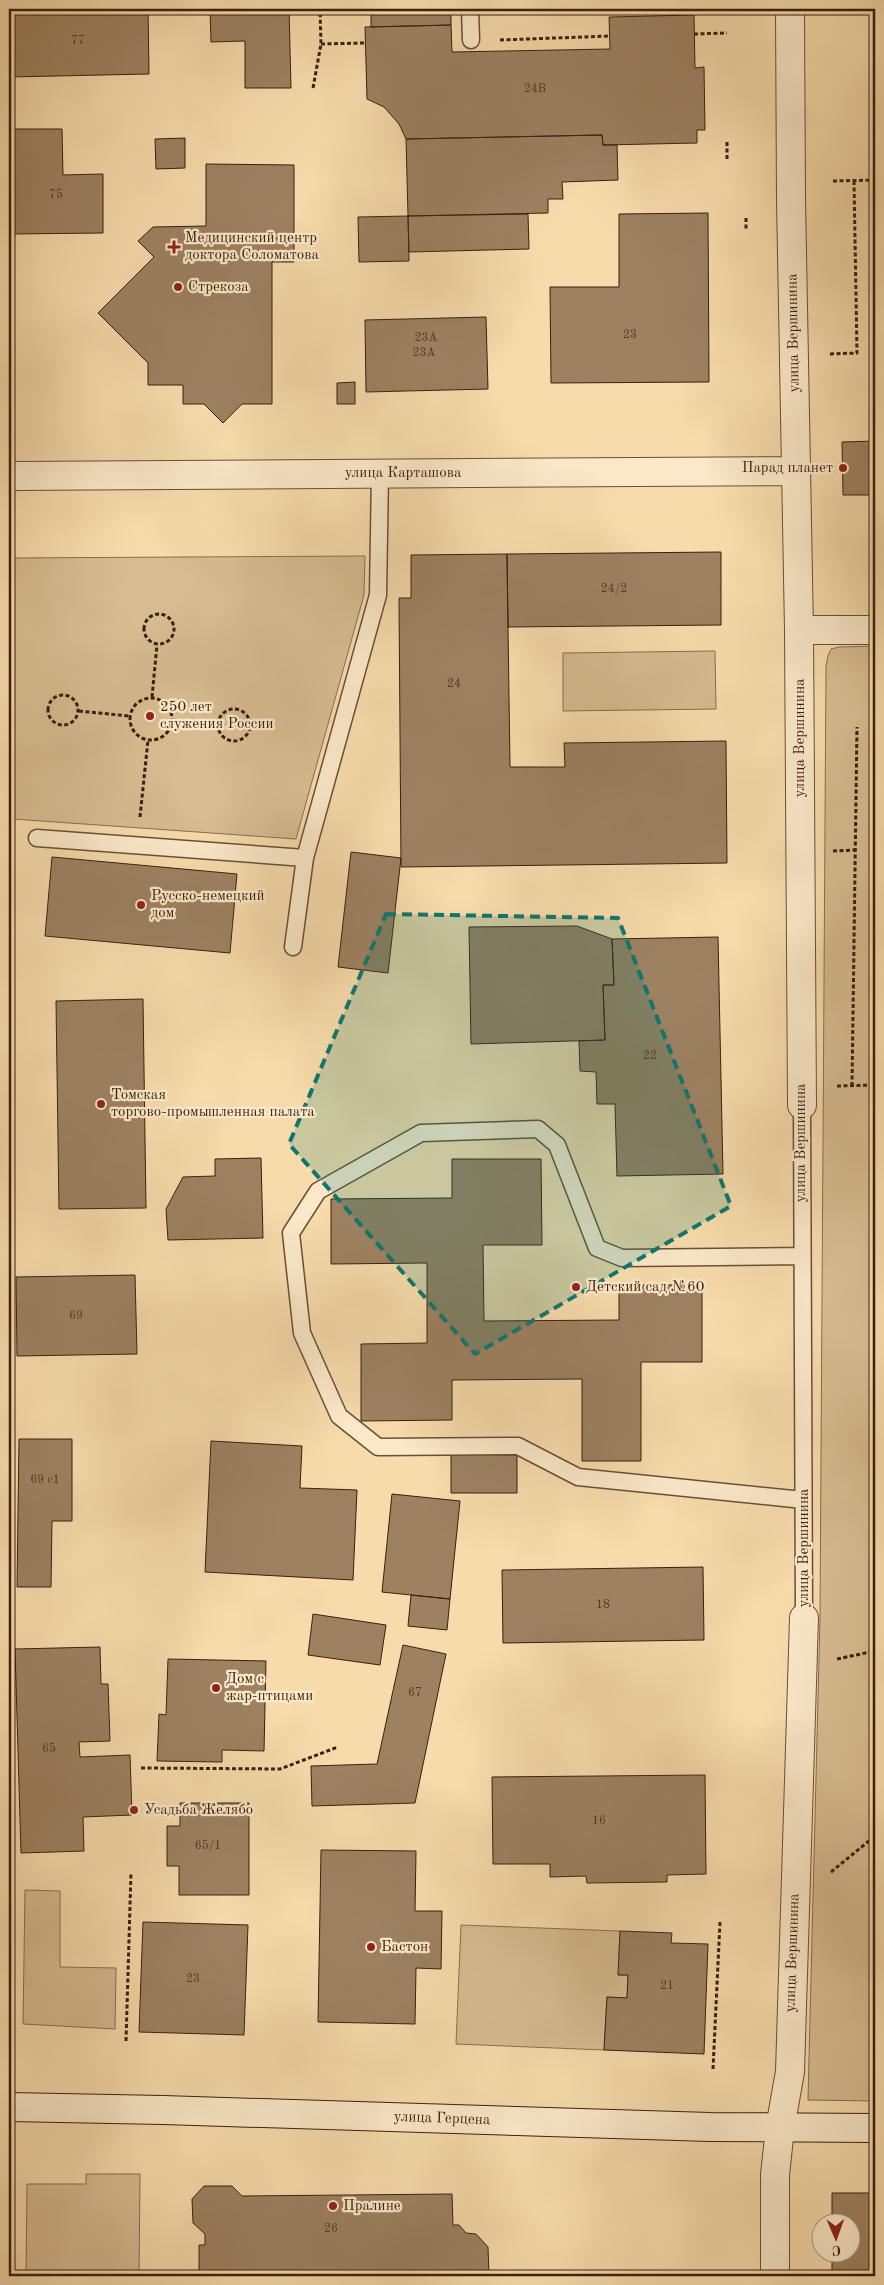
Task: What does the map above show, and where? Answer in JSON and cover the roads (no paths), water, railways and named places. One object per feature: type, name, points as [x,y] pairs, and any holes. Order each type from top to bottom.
[{"type":"street","name":"улица Вершинина","points":[[790,9],[791,218],[799,630],[802,1105]]},
{"type":"street","name":"улица Карташова","points":[[9,476],[796,471]]},
{"type":"street","points":[[799,630],[875,630]]},
{"type":"street","name":"улица Вершинина","points":[[775,2276],[775,2175],[780,2128],[790,2072],[804,1618]]},
{"type":"street","name":"улица Герцена","points":[[9,2107],[163,2110],[534,2123],[875,2128]]},
{"type":"lane","points":[[470,9],[471,40]]},
{"type":"lane","points":[[293,947],[306,858],[378,595],[380,473]]},
{"type":"lane","points":[[37,838],[306,858]]},
{"type":"lane","name":"улица Вершинина","points":[[802,1105],[804,1618]]},
{"type":"lane","points":[[802,1256],[622,1258],[598,1248],[556,1145],[538,1129],[421,1133],[318,1191],[291,1233],[302,1333],[339,1416],[378,1447],[518,1446],[578,1477],[804,1500]]},
{"type":"place","name":"Медицинский центр доктора Соломатова","points":[[174,247]]},
{"type":"place","name":"Стрекоза","points":[[178,287]]},
{"type":"place","name":"Парад планет","points":[[843,468]]},
{"type":"place","name":"250 лет служения России","points":[[150,716]]},
{"type":"place","name":"Русско-немецкий дом","points":[[141,905]]},
{"type":"place","name":"Томская торгово-промышленная палата","points":[[101,1104]]},
{"type":"place","name":"Детский сад №60","points":[[576,1287]]},
{"type":"place","name":"Дом с жар-птицами","points":[[216,1688]]},
{"type":"place","name":"Усадьба Желябо","points":[[134,1810]]},
{"type":"place","name":"Бастон","points":[[371,1947]]},
{"type":"place","name":"Пралине","points":[[333,2206]]}]
